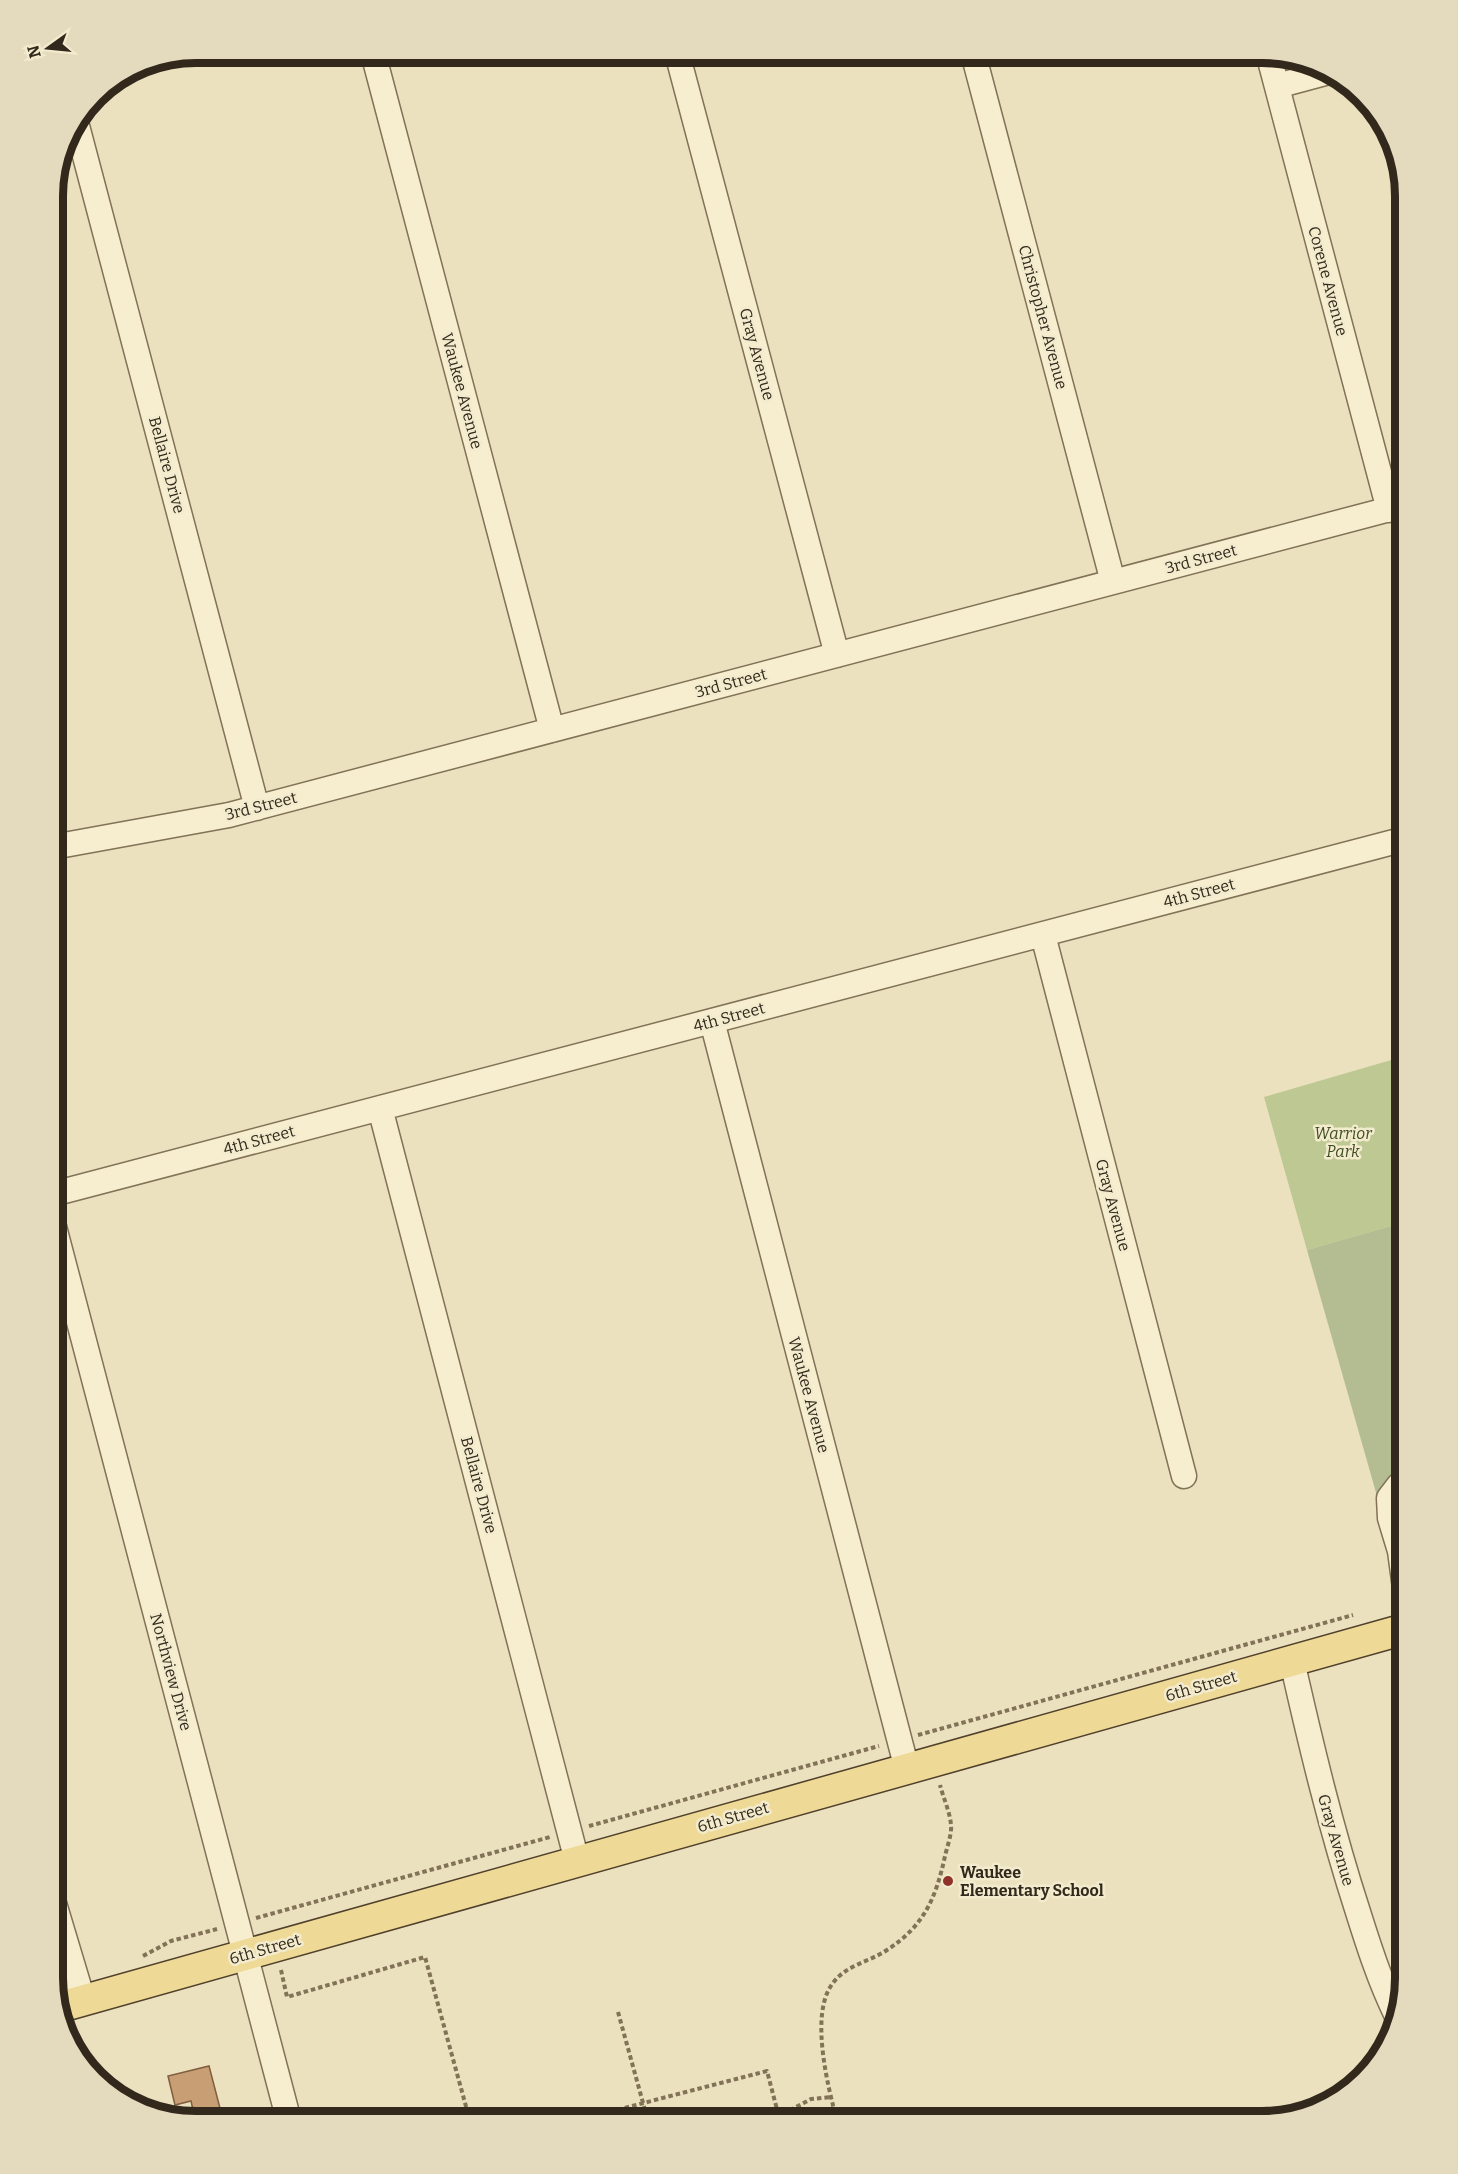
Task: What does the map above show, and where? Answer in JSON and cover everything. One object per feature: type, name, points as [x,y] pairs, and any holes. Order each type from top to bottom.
[{"type":"main road","name":"6th Street","points":[[72,2003],[1292,1661],[1395,1642]]},
{"type":"street","name":"Waukee Avenue","points":[[376,63],[552,730]]},
{"type":"street","name":"Gray Avenue","points":[[680,63],[837,655]]},
{"type":"street","name":"Christopher Avenue","points":[[976,63],[1113,582]]},
{"type":"street","name":"Corene Avenue","points":[[1271,63],[1395,500]]},
{"type":"street","points":[[1277,86],[1317,75]]},
{"type":"street","name":"Bellaire Drive","points":[[79,134],[257,808]]},
{"type":"street","name":"3rd Street","points":[[63,845],[257,808],[1395,508]]},
{"type":"street","name":"4th Street","points":[[63,1191],[1395,842]]},
{"type":"street","name":"Gray Avenue","points":[[1043,935],[1184,1476]]},
{"type":"street","name":"Waukee Avenue","points":[[712,1022],[907,1769]]},
{"type":"street","name":"Bellaire Drive","points":[[380,1108],[577,1861]]},
{"type":"street","name":"Northview Drive","points":[[63,1261],[286,2111]]},
{"type":"street","points":[[1395,1490],[1389,1498],[1390,1518],[1395,1529]]},
{"type":"street","name":"Gray Avenue","points":[[1292,1661],[1321,1784],[1346,1876],[1379,1979],[1392,2005]]},
{"type":"street","points":[[63,1957],[72,2003]]},
{"type":"path","points":[[911,1737],[1363,1612]]},
{"type":"path","points":[[834,2111],[822,2046],[821,2012],[832,1984],[849,1968],[876,1957],[902,1941],[926,1913],[939,1886],[951,1826],[941,1787]]},
{"type":"path","points":[[140,1957],[171,1941],[222,1928]]},
{"type":"path","points":[[282,1974],[287,1997],[425,1957],[467,2111]]},
{"type":"path","points":[[618,2012],[645,2111]]},
{"type":"path","points":[[612,2111],[767,2071],[777,2111]]},
{"type":"path","points":[[790,2111],[811,2099],[831,2097]]},
{"type":"green space","name":"Warrior Park","points":[[1395,1059],[1395,1225],[1307,1250],[1264,1097]]},
{"type":"green space","points":[[1395,1225],[1395,1559],[1307,1250]]},
{"type":"green space","points":[[1337,2087],[1313,2101],[1298,2105]]},
{"type":"building","points":[[209,2066],[221,2111],[193,2111],[191,2101],[175,2105],[168,2076]]},
{"type":"place","name":"Waukee Elementary School","points":[[948,1881]]}]
